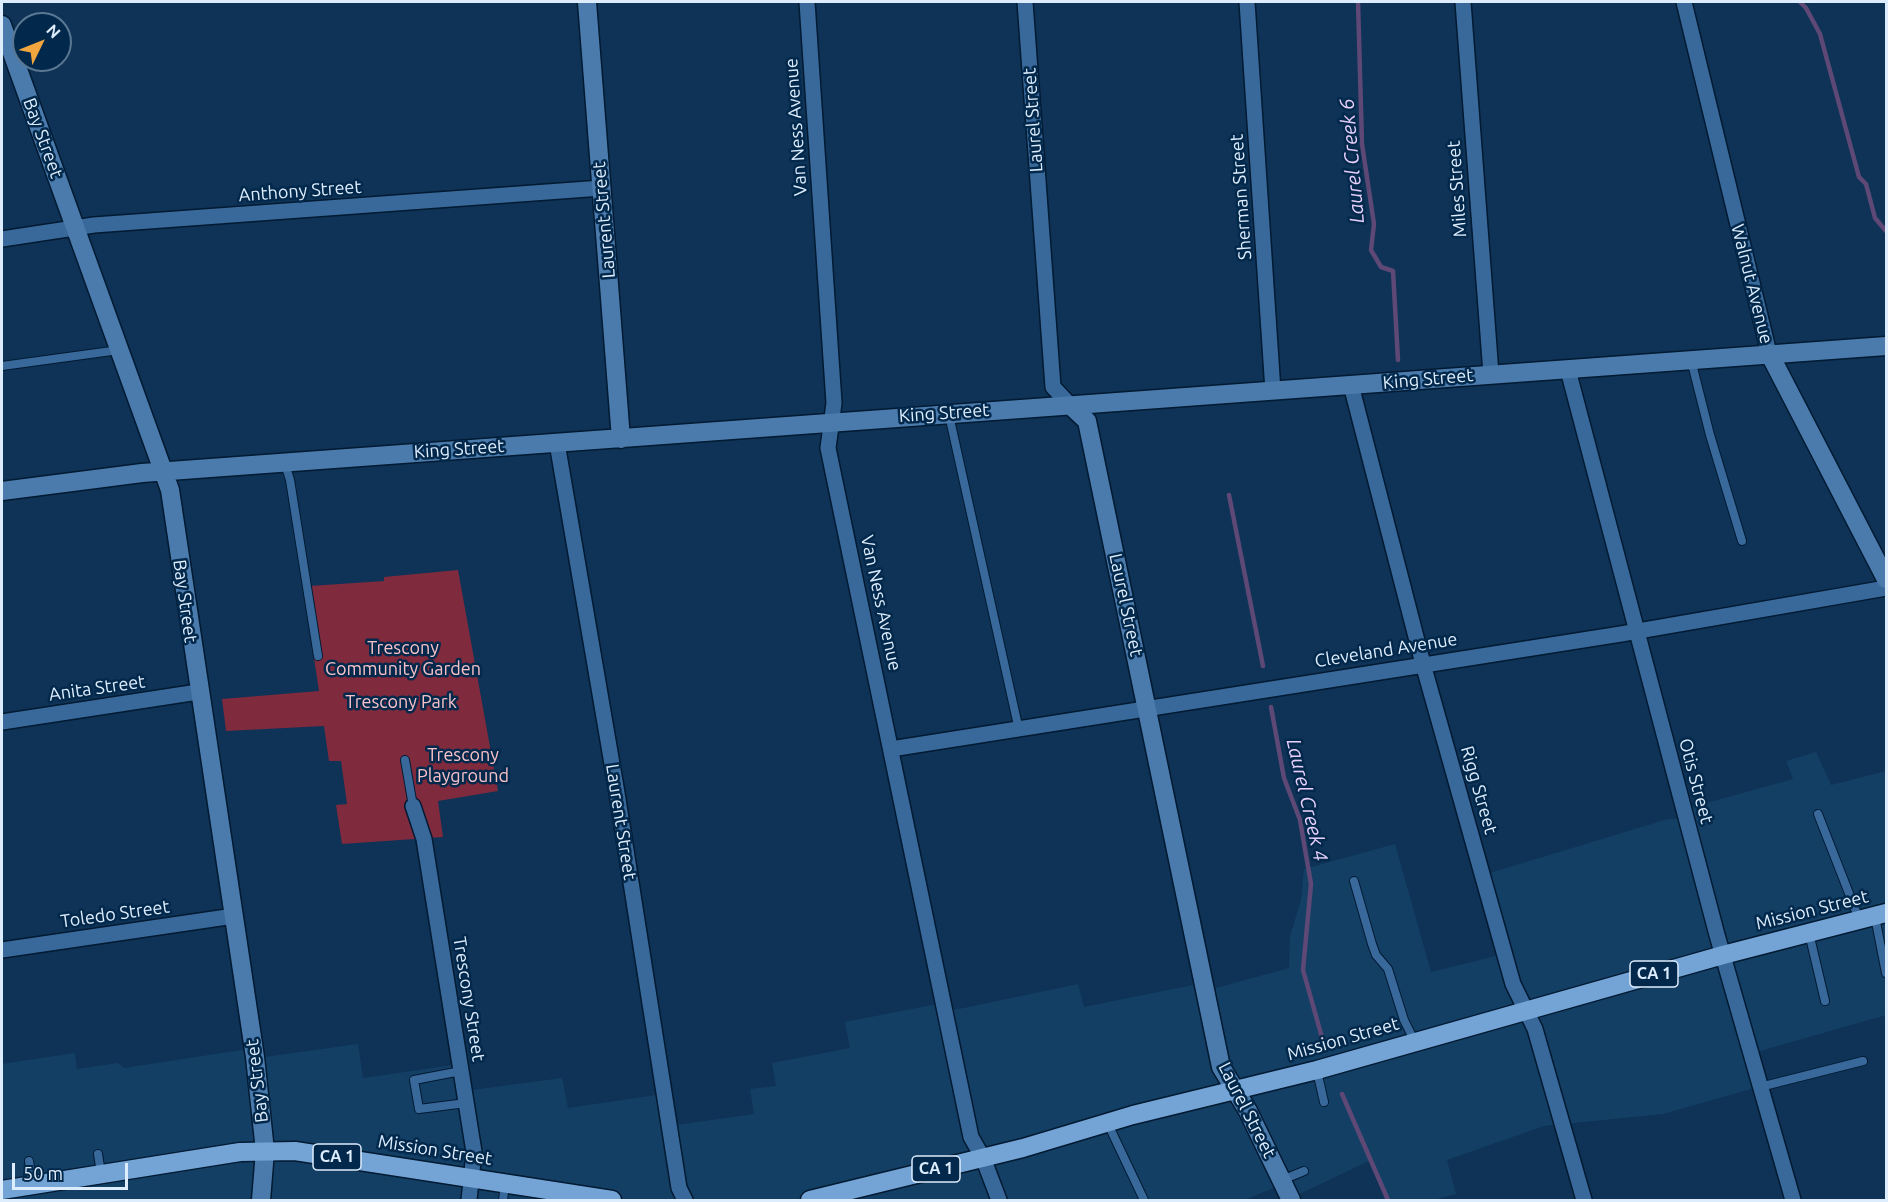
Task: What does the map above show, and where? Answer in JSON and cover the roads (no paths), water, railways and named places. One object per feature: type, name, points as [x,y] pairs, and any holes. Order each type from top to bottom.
[{"type":"highway","name":"Mission Street","points":[[810,1200],[1062,1138],[1107,1122],[1317,1070],[1414,1040],[1873,916]]},
{"type":"highway","name":"Mission Street","points":[[2,1190],[240,1152],[295,1151],[471,1176],[504,1191],[612,1200]]},
{"type":"street","name":"Laurent Street","points":[[587,2],[621,439]]},
{"type":"street","name":"Van Ness Avenue","points":[[807,2],[834,404],[828,448],[971,1137],[983,1158],[999,1200]]},
{"type":"street","name":"Laurel Street","points":[[1025,2],[1053,387],[1087,422],[1221,1066],[1236,1090],[1291,1200]]},
{"type":"street","name":"Sherman Street","points":[[1248,2],[1273,391]]},
{"type":"street","name":"Miles Street","points":[[1463,2],[1491,374]]},
{"type":"street","name":"Walnut Avenue","points":[[1684,2],[1769,353],[1887,579]]},
{"type":"street","name":"Bay Street","points":[[2,25],[170,490],[198,692],[255,1055],[265,1151],[261,1200]]},
{"type":"street","name":"Anthony Street","points":[[2,239],[77,228],[602,188]]},
{"type":"street","name":"King Street","points":[[2,491],[164,472],[1887,346]]},
{"type":"street","name":"Otis Street","points":[[1568,370],[1635,632],[1793,1200]]},
{"type":"street","name":"Rigg Street","points":[[1351,385],[1423,664],[1515,990],[1535,1029],[1584,1200]]},
{"type":"street","name":"Laurent Street","points":[[557,443],[617,793],[679,1188],[685,1200]]},
{"type":"street","name":"Cleveland Avenue","points":[[891,748],[1019,730],[1147,707],[1635,632],[1887,588]]},
{"type":"street","name":"Anita Street","points":[[2,722],[198,692]]},
{"type":"street","name":"Trescony Street","points":[[413,806],[424,839],[474,1152],[469,1200]]},
{"type":"street","name":"Toledo Street","points":[[2,950],[234,916]]},
{"type":"lane","points":[[2,366],[119,350]]},
{"type":"lane","points":[[1691,360],[1710,435],[1742,541]]},
{"type":"lane","points":[[949,413],[1019,730]]},
{"type":"lane","points":[[285,464],[290,480],[318,656]]},
{"type":"lane","points":[[405,760],[413,806]]},
{"type":"lane","points":[[1818,814],[1873,916],[1887,973]]},
{"type":"lane","points":[[1354,881],[1372,944],[1393,980],[1404,1020],[1414,1040]]},
{"type":"lane","points":[[1809,933],[1825,1001]]},
{"type":"lane","points":[[1760,1087],[1863,1061]]},
{"type":"lane","points":[[1317,1070],[1324,1102]]},
{"type":"lane","points":[[461,1071],[414,1080],[419,1109],[466,1103]]},
{"type":"lane","points":[[1107,1122],[1144,1200]]},
{"type":"lane","points":[[98,1154],[101,1174]]},
{"type":"lane","points":[[29,1161],[33,1185]]},
{"type":"lane","points":[[1282,1180],[1304,1171]]},
{"type":"waterway","name":"Laurel Creek 6","points":[[1358,2],[1362,144],[1374,224],[1371,250],[1381,267],[1393,271],[1398,360]]},
{"type":"waterway","points":[[1800,2],[1806,8],[1820,34],[1859,177],[1866,184],[1875,218],[1886,231]]},
{"type":"waterway","name":"Laurel Creek 4","points":[[1229,495],[1263,666]]},
{"type":"waterway","name":"Laurel Creek 4","points":[[1271,707],[1284,778],[1300,820],[1311,884],[1303,970],[1323,1041]]},
{"type":"waterway","points":[[1342,1094],[1388,1200]]},
{"type":"park label","name":"Trescony Community Garden","points":[[403,658]]},
{"type":"park label","name":"Trescony Park","points":[[401,702]]},
{"type":"park label","name":"Trescony Playground","points":[[463,765]]}]
